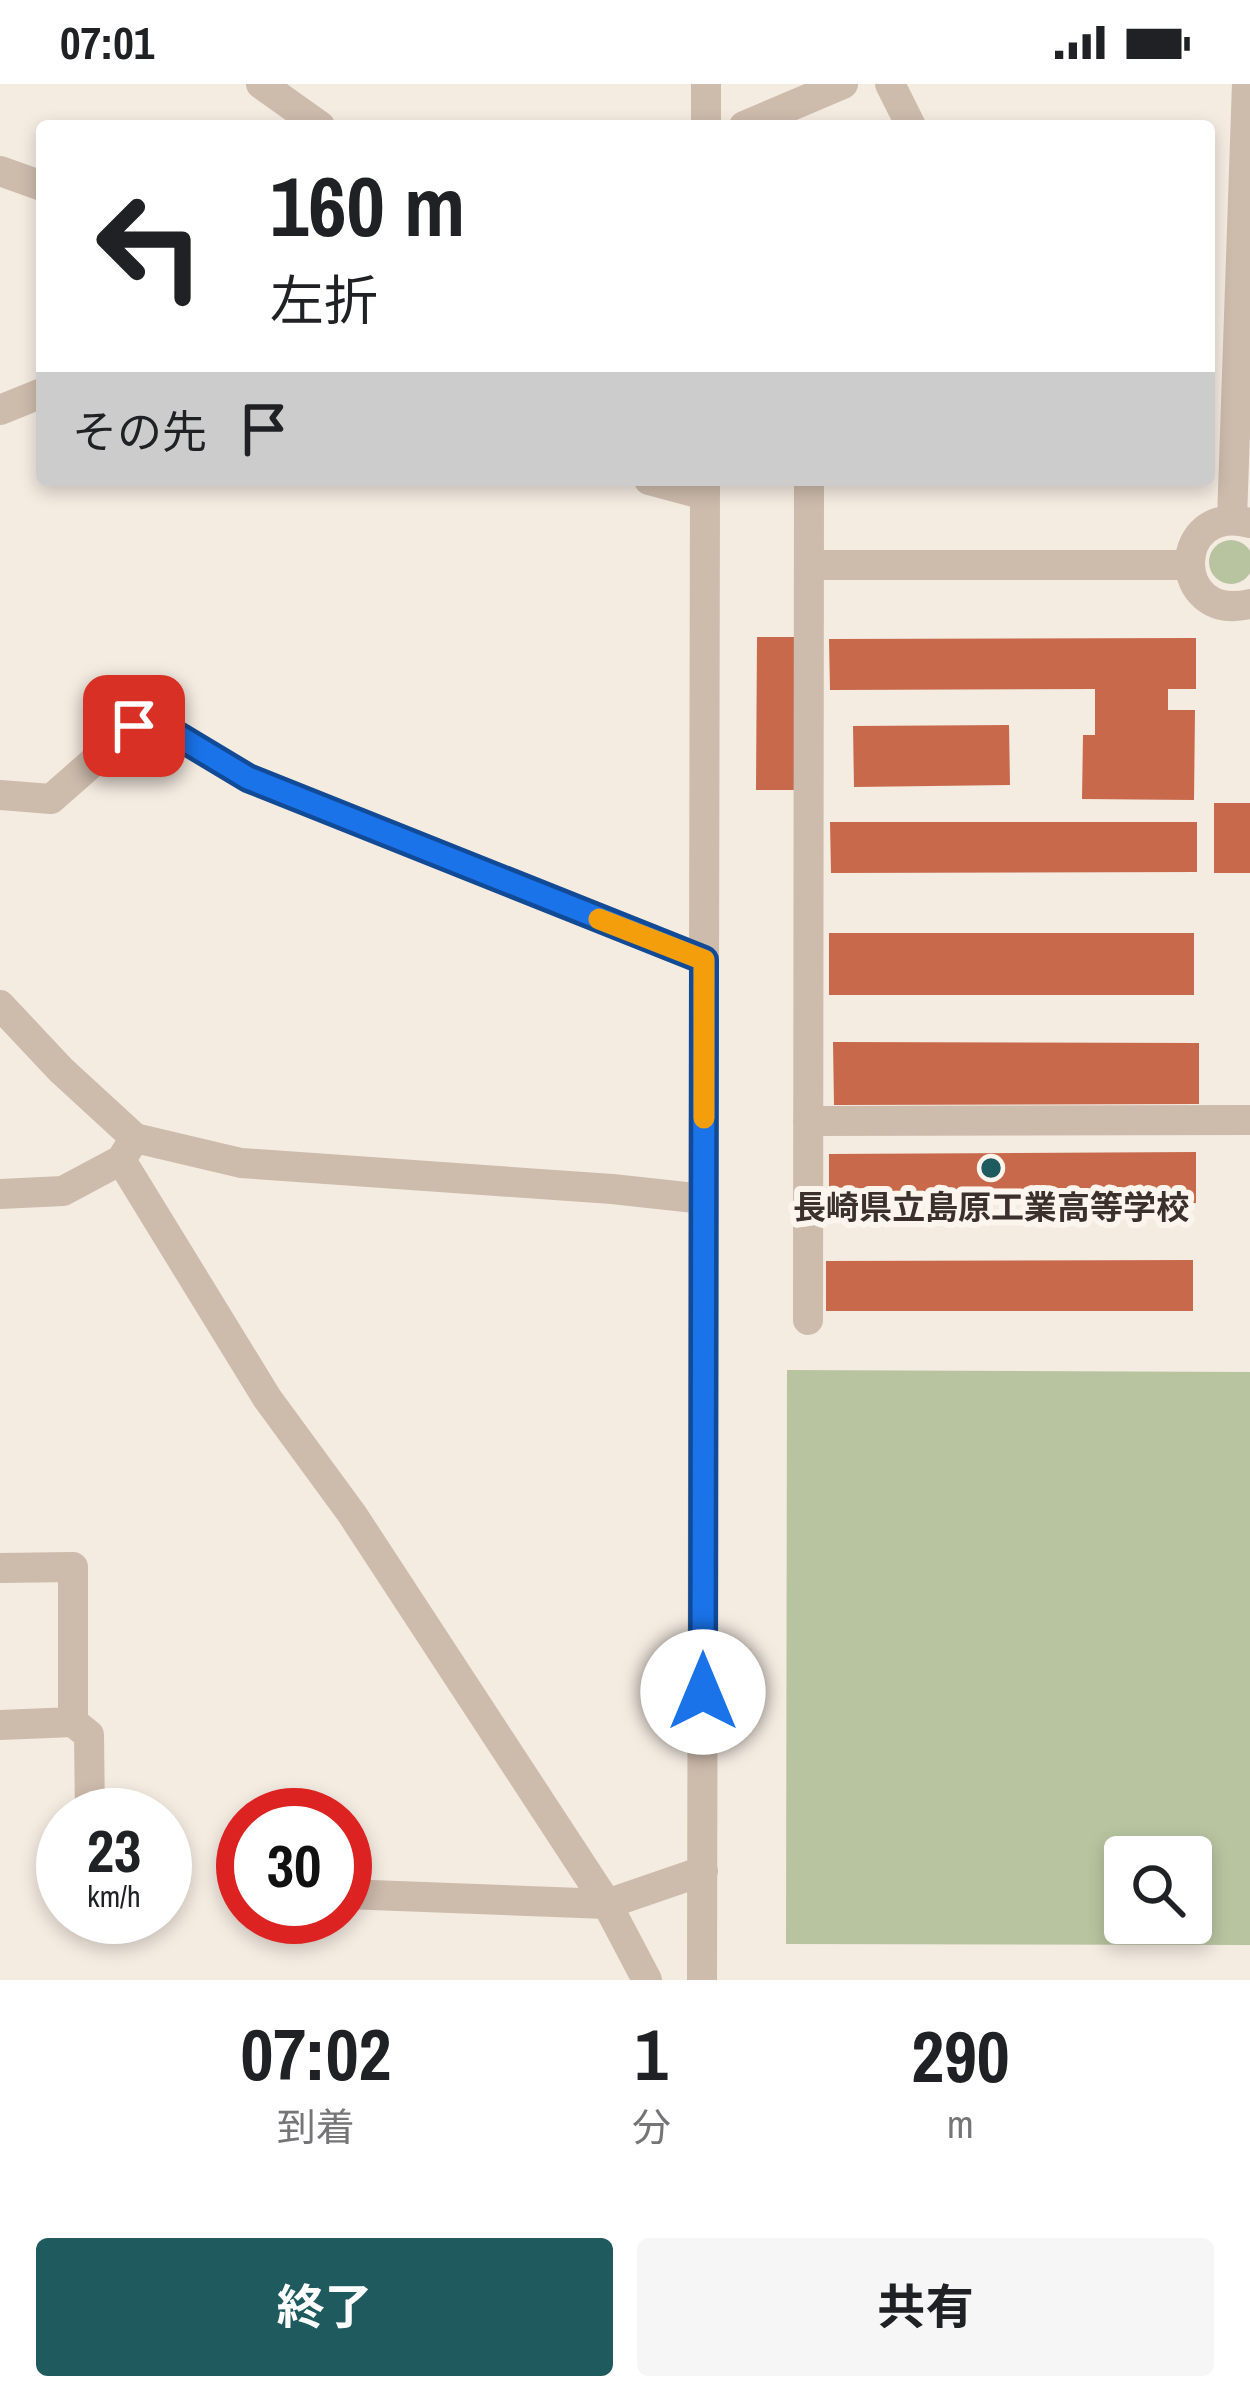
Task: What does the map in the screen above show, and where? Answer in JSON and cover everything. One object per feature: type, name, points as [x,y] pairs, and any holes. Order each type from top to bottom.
[{"type":"street","points":[[261,84],[312,120]]},
{"type":"street","points":[[706,84],[706,120]]},
{"type":"street","points":[[758,120],[843,84]]},
{"type":"street","points":[[890,84],[908,120]]},
{"type":"street","points":[[1247,84],[1241,521],[1206,528],[1196,538],[1189,565],[1192,579],[1209,600],[1236,608],[1250,604]]},
{"type":"street","points":[[0,171],[36,184]]},
{"type":"street","points":[[0,410],[36,395]]},
{"type":"street","points":[[808,1320],[809,486]]},
{"type":"street","points":[[702,1980],[705,488]]},
{"type":"street","points":[[809,566],[1189,565]]},
{"type":"street","points":[[0,795],[51,799],[134,726],[170,731],[248,778],[704,960]]},
{"type":"street","points":[[0,1005],[128,1149],[267,1398],[352,1514],[607,1904],[646,1980]]},
{"type":"street","points":[[808,1121],[1250,1120]]},
{"type":"street","points":[[0,1194],[63,1191],[128,1149],[241,1163],[704,1199]]},
{"type":"street","points":[[0,1568],[74,1567],[73,1722]]},
{"type":"street","points":[[0,1725],[73,1722],[89,1735],[90,1788]]},
{"type":"street","points":[[372,1895],[607,1904],[703,1871]]},
{"type":"green space","points":[[1231,540],[1246,547],[1251,570],[1246,577],[1231,584],[1216,577],[1209,562],[1216,547]]},
{"type":"green space","points":[[787,1370],[1250,1372],[1250,1945],[786,1944]]},
{"type":"building","points":[[757,637],[799,637],[799,790],[756,790]]},
{"type":"building","points":[[1196,638],[1196,689],[1168,689],[1168,710],[1195,710],[1194,800],[1082,799],[1083,735],[1095,735],[1095,689],[830,690],[829,639]]},
{"type":"building","points":[[1009,725],[1010,785],[854,787],[853,726]]},
{"type":"building","points":[[1214,803],[1250,803],[1250,873],[1214,873]]},
{"type":"building","points":[[830,822],[1197,822],[1197,872],[831,873]]},
{"type":"building","points":[[829,933],[1194,933],[1194,995],[829,995]]},
{"type":"building","points":[[833,1042],[1199,1043],[1199,1104],[834,1105]]},
{"type":"building","points":[[1196,1152],[1196,1203],[829,1204],[829,1154]]},
{"type":"building","points":[[1193,1260],[1193,1311],[826,1311],[826,1261]]},
{"type":"slow traffic","points":[[599,919],[704,960],[704,1118]]},
{"type":"place","name":"長崎県立島原工業高等学校","points":[[991,1168]]},
{"type":"route","points":[[134,726],[170,731],[248,778],[704,960],[703,1692]]}]
